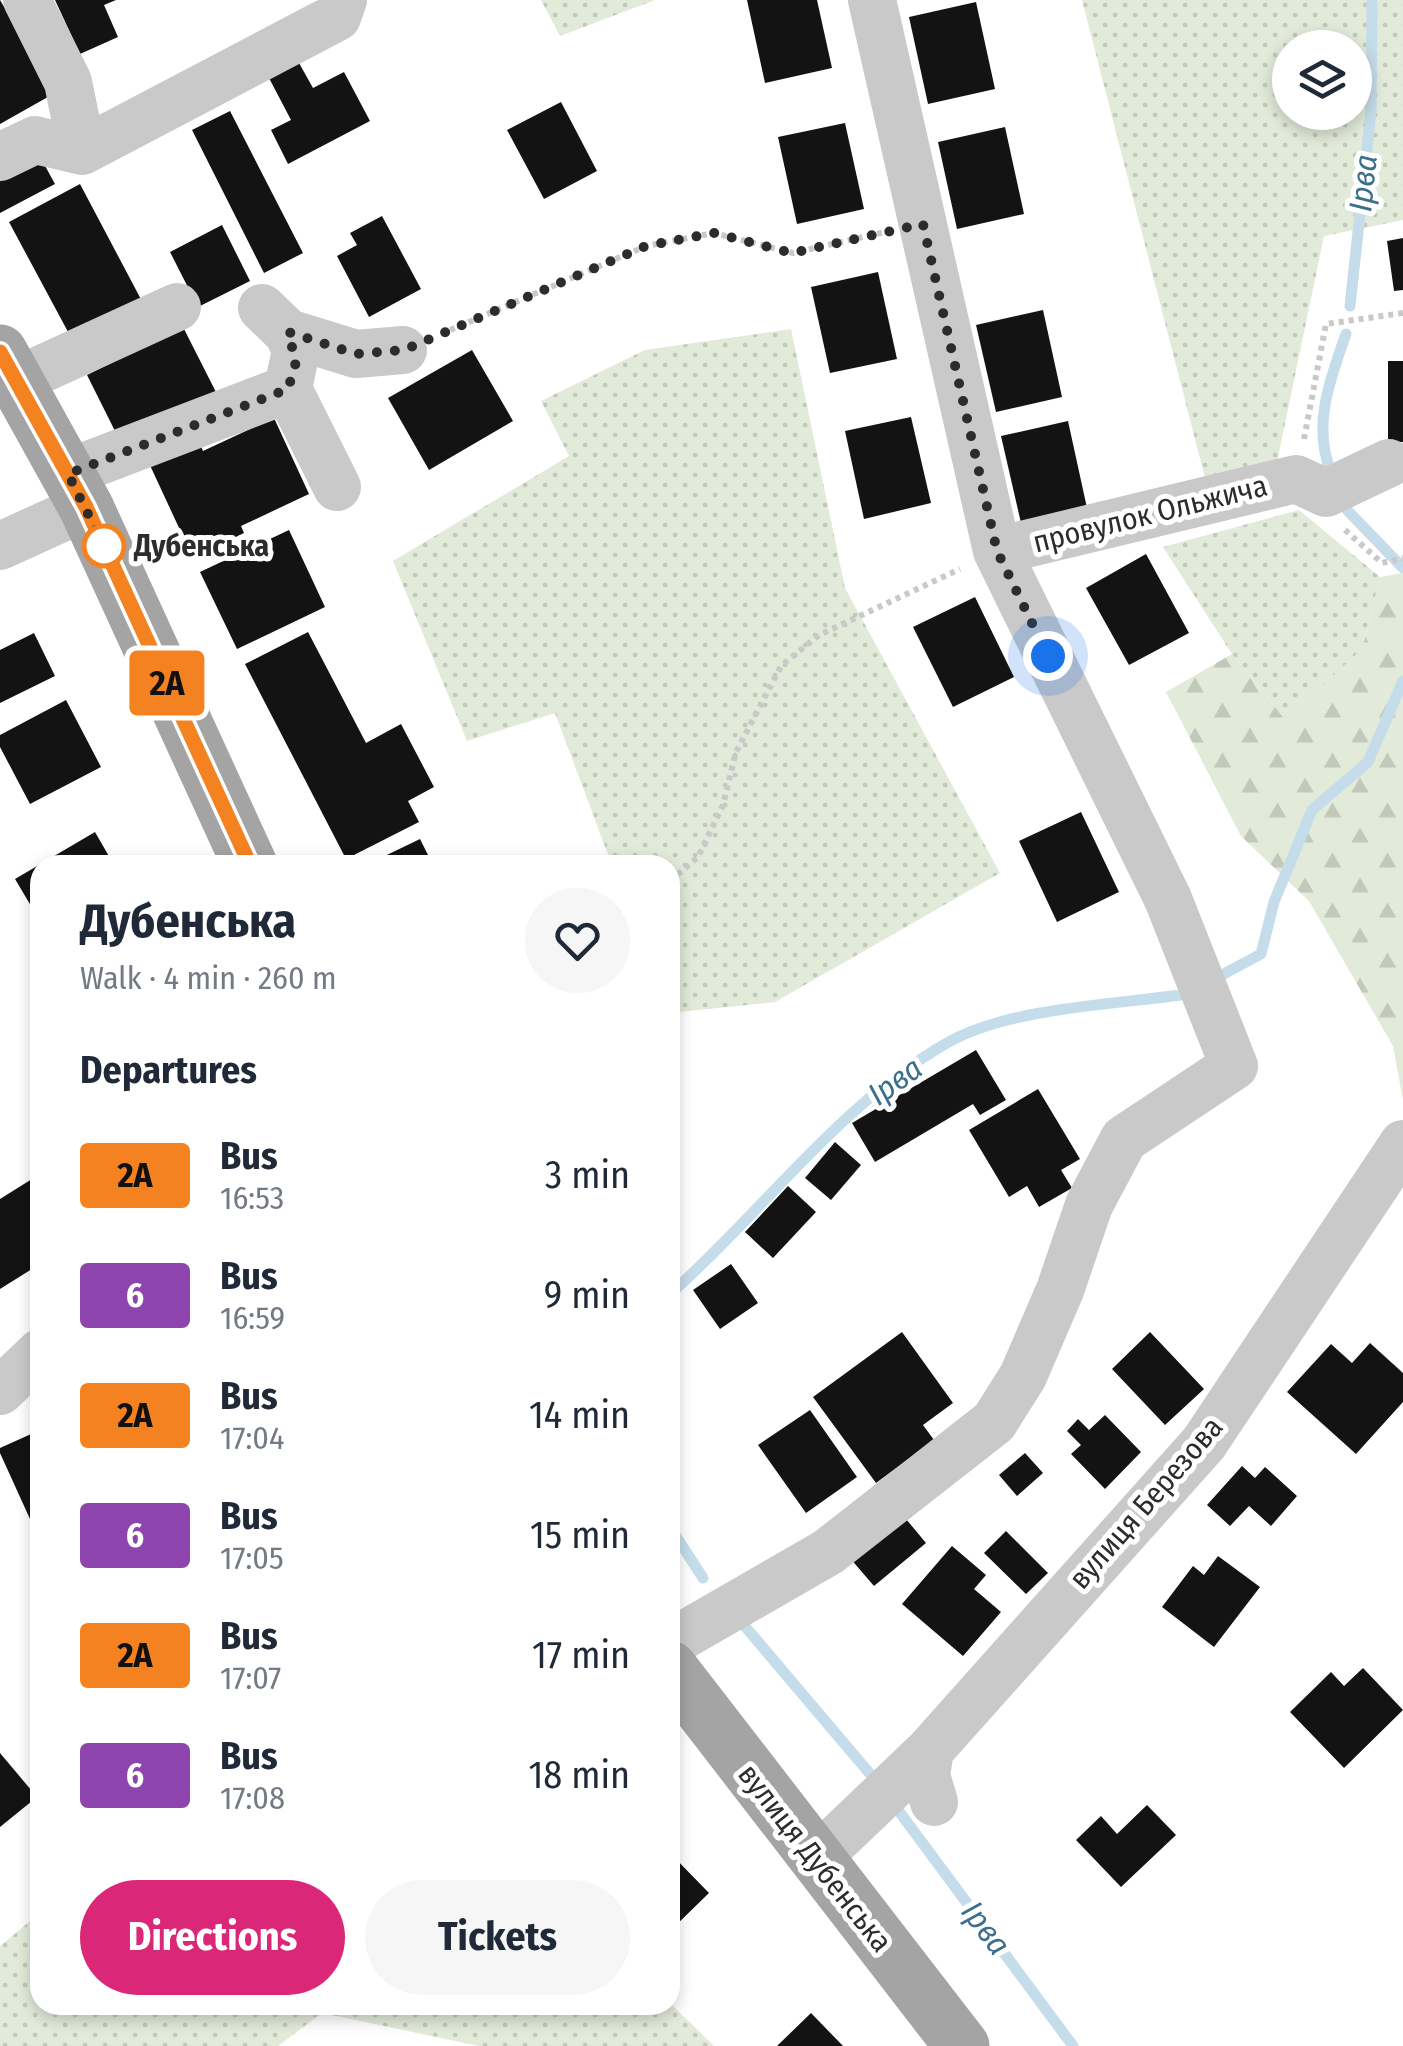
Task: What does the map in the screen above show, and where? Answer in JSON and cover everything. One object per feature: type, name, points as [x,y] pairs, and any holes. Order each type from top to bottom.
[{"type":"main road","points":[[9,366],[77,490],[245,855]]},
{"type":"main road","name":"вулиця Дубенська","points":[[680,1681],[962,2046]]},
{"type":"street","points":[[27,0],[68,82],[82,152]]},
{"type":"street","name":"провулок Ольжича","points":[[872,0],[997,551],[1311,486],[1389,462]]},
{"type":"street","points":[[0,157],[35,140],[82,152],[337,6]]},
{"type":"street","points":[[9,366],[177,307]]},
{"type":"street","points":[[337,488],[288,389],[296,350],[275,320],[356,354],[404,350]]},
{"type":"street","points":[[0,546],[77,490],[288,389]]},
{"type":"street","points":[[680,1636],[828,1552],[994,1422],[1023,1376],[1060,1290],[1089,1205],[1124,1138],[1234,1066],[1168,900],[997,551]]},
{"type":"street","name":"вулиця Березова","points":[[815,1860],[930,1750],[1204,1443],[1403,1144]]},
{"type":"street","points":[[0,1391],[30,1362]]},
{"type":"street","points":[[930,1750],[926,1775],[934,1802]]},
{"type":"path","points":[[404,350],[646,246],[714,233],[792,253],[923,224]]},
{"type":"path","points":[[1403,313],[1326,324],[1311,486],[1343,528],[1382,563],[1403,558]]},
{"type":"path","points":[[680,872],[698,857],[723,805],[736,752],[781,666],[819,635],[997,551]]},
{"type":"green space","points":[[541,0],[655,0],[560,36]]},
{"type":"green space","points":[[1082,0],[1403,0],[1403,220],[1324,236],[1277,462],[1205,478]]},
{"type":"green space","points":[[791,329],[845,588],[1000,873],[775,1002],[680,1012],[680,855],[608,855],[555,713],[467,741],[393,561],[569,456],[541,401],[645,350]]},
{"type":"green space","points":[[1299,510],[1380,577],[1362,649],[1285,719],[1232,654],[1163,547]]},
{"type":"green space","points":[[1403,573],[1403,1100],[1393,1046],[1309,901],[1241,836],[1166,692],[1232,654],[1284,718],[1362,649],[1380,577]]},
{"type":"green space","points":[[30,1921],[30,2015],[319,2015],[278,2046],[0,2046],[0,1946]]},
{"type":"green space","points":[[680,2013],[714,2046],[479,2046],[332,2015]]},
{"type":"building","points":[[0,0],[55,93],[0,124]]},
{"type":"building","points":[[55,0],[116,0],[104,5],[118,37],[80,54]]},
{"type":"building","points":[[747,0],[817,0],[832,68],[765,83]]},
{"type":"building","points":[[976,2],[995,89],[928,104],[909,17]]},
{"type":"building","points":[[299,63],[313,88],[344,72],[370,121],[288,164],[271,130],[291,120],[269,78]]},
{"type":"building","points":[[561,102],[597,171],[544,199],[507,130]]},
{"type":"building","points":[[230,111],[303,253],[264,273],[192,130]]},
{"type":"building","points":[[845,123],[864,209],[797,224],[778,137]]},
{"type":"building","points":[[1005,127],[1024,214],[957,229],[938,142]]},
{"type":"building","points":[[38,153],[55,184],[0,213],[0,174]]},
{"type":"building","points":[[80,184],[144,305],[74,343],[9,222]]},
{"type":"building","points":[[382,216],[421,289],[369,317],[337,256],[357,245],[350,233]]},
{"type":"building","points":[[222,225],[250,281],[198,307],[170,252]]},
{"type":"building","points":[[1403,238],[1403,290],[1394,291],[1387,241]]},
{"type":"building","points":[[878,272],[897,359],[830,373],[811,287]]},
{"type":"building","points":[[1043,310],[1062,397],[996,412],[976,325]]},
{"type":"building","points":[[183,327],[221,402],[124,449],[87,375]]},
{"type":"building","points":[[472,350],[513,421],[429,470],[388,398]]},
{"type":"building","points":[[1388,361],[1403,361],[1403,442],[1388,442]]},
{"type":"building","points":[[911,417],[931,503],[864,519],[845,431]]},
{"type":"building","points":[[274,418],[309,494],[241,526],[244,533],[193,558],[148,461],[197,438],[203,451]]},
{"type":"building","points":[[1068,421],[1087,508],[1021,523],[1001,436]]},
{"type":"building","points":[[289,530],[325,607],[237,649],[200,572]]},
{"type":"building","points":[[1146,554],[1189,633],[1129,665],[1086,588]]},
{"type":"building","points":[[975,597],[1014,677],[953,707],[913,627]]},
{"type":"building","points":[[308,632],[366,743],[401,724],[434,787],[408,801],[419,822],[354,855],[344,855],[245,664]]},
{"type":"building","points":[[34,633],[55,676],[0,703],[0,650]]},
{"type":"building","points":[[66,700],[101,767],[30,804],[0,747],[0,735]]},
{"type":"building","points":[[1081,812],[1119,892],[1057,922],[1019,841]]},
{"type":"building","points":[[95,832],[108,855],[56,855]]},
{"type":"building","points":[[420,839],[428,855],[387,855]]},
{"type":"building","points":[[30,870],[30,904],[15,879]]},
{"type":"building","points":[[976,1050],[1006,1100],[980,1115],[973,1104],[875,1162],[852,1123]]},
{"type":"building","points":[[1038,1089],[1080,1159],[1061,1170],[1072,1188],[1039,1207],[1027,1186],[1009,1197],[969,1130]]},
{"type":"building","points":[[835,1142],[861,1165],[831,1200],[805,1178]]},
{"type":"building","points":[[30,1180],[30,1270],[0,1289],[0,1199]]},
{"type":"building","points":[[788,1186],[816,1212],[773,1258],[745,1232]]},
{"type":"building","points":[[731,1264],[758,1303],[720,1329],[693,1290]]},
{"type":"building","points":[[902,1332],[953,1403],[923,1425],[934,1440],[876,1483],[813,1397]]},
{"type":"building","points":[[1150,1332],[1204,1389],[1165,1425],[1112,1369]]},
{"type":"building","points":[[1370,1343],[1403,1373],[1403,1402],[1356,1454],[1287,1392],[1331,1344],[1352,1363]]},
{"type":"building","points":[[810,1410],[857,1477],[806,1513],[758,1445]]},
{"type":"building","points":[[1105,1415],[1141,1452],[1105,1489],[1071,1454],[1081,1445],[1067,1431],[1078,1419],[1089,1430]]},
{"type":"building","points":[[30,1434],[30,1519],[0,1453],[0,1448]]},
{"type":"building","points":[[1025,1453],[1043,1473],[1017,1496],[999,1475]]},
{"type":"building","points":[[1242,1466],[1255,1478],[1265,1467],[1297,1496],[1271,1526],[1249,1506],[1230,1526],[1207,1505]]},
{"type":"building","points":[[901,1513],[926,1543],[874,1586],[849,1557]]},
{"type":"building","points":[[1006,1531],[1048,1573],[1026,1594],[984,1553]]},
{"type":"building","points":[[952,1546],[986,1575],[974,1589],[1001,1612],[963,1656],[902,1604]]},
{"type":"building","points":[[1218,1556],[1260,1587],[1214,1647],[1162,1607],[1193,1566],[1204,1575]]},
{"type":"building","points":[[1363,1668],[1403,1710],[1344,1768],[1290,1712],[1331,1672],[1344,1686]]},
{"type":"building","points":[[0,1753],[30,1789],[30,1803],[0,1827]]},
{"type":"building","points":[[1147,1805],[1176,1835],[1121,1887],[1076,1840],[1101,1816],[1117,1834]]},
{"type":"building","points":[[680,1863],[709,1893],[680,1921]]},
{"type":"building","points":[[811,2013],[843,2046],[777,2046]]},
{"type":"waterway","name":"Ірва","points":[[1350,306],[1371,111],[1372,0]]},
{"type":"waterway","name":"Ірва","points":[[1331,472],[1323,420],[1329,385],[1346,334]]},
{"type":"waterway","name":"Ірва","points":[[1347,510],[1403,568]]},
{"type":"waterway","name":"Ірва","points":[[1220,976],[1261,954],[1274,902],[1312,810],[1368,762],[1403,681]]},
{"type":"waterway","name":"Ірва","points":[[680,1285],[836,1128],[908,1068],[947,1043],[972,1031],[1032,1015],[1187,994]]},
{"type":"waterway","name":"Ірва","points":[[680,1542],[703,1578]]},
{"type":"waterway","name":"Ірва","points":[[743,1624],[877,1782]]},
{"type":"waterway","name":"Ірва","points":[[898,1810],[1073,2046]]},
{"type":"bus line","name":"2A","points":[[0,352],[86,507],[245,855]]},
{"type":"place","name":"Дубенська","points":[[104,546]]},
{"type":"route","points":[[104,546],[68,474],[288,389],[296,350],[288,332],[311,343],[356,354],[404,350],[646,246],[714,233],[792,253],[923,224],[997,551],[1048,656]]}]
